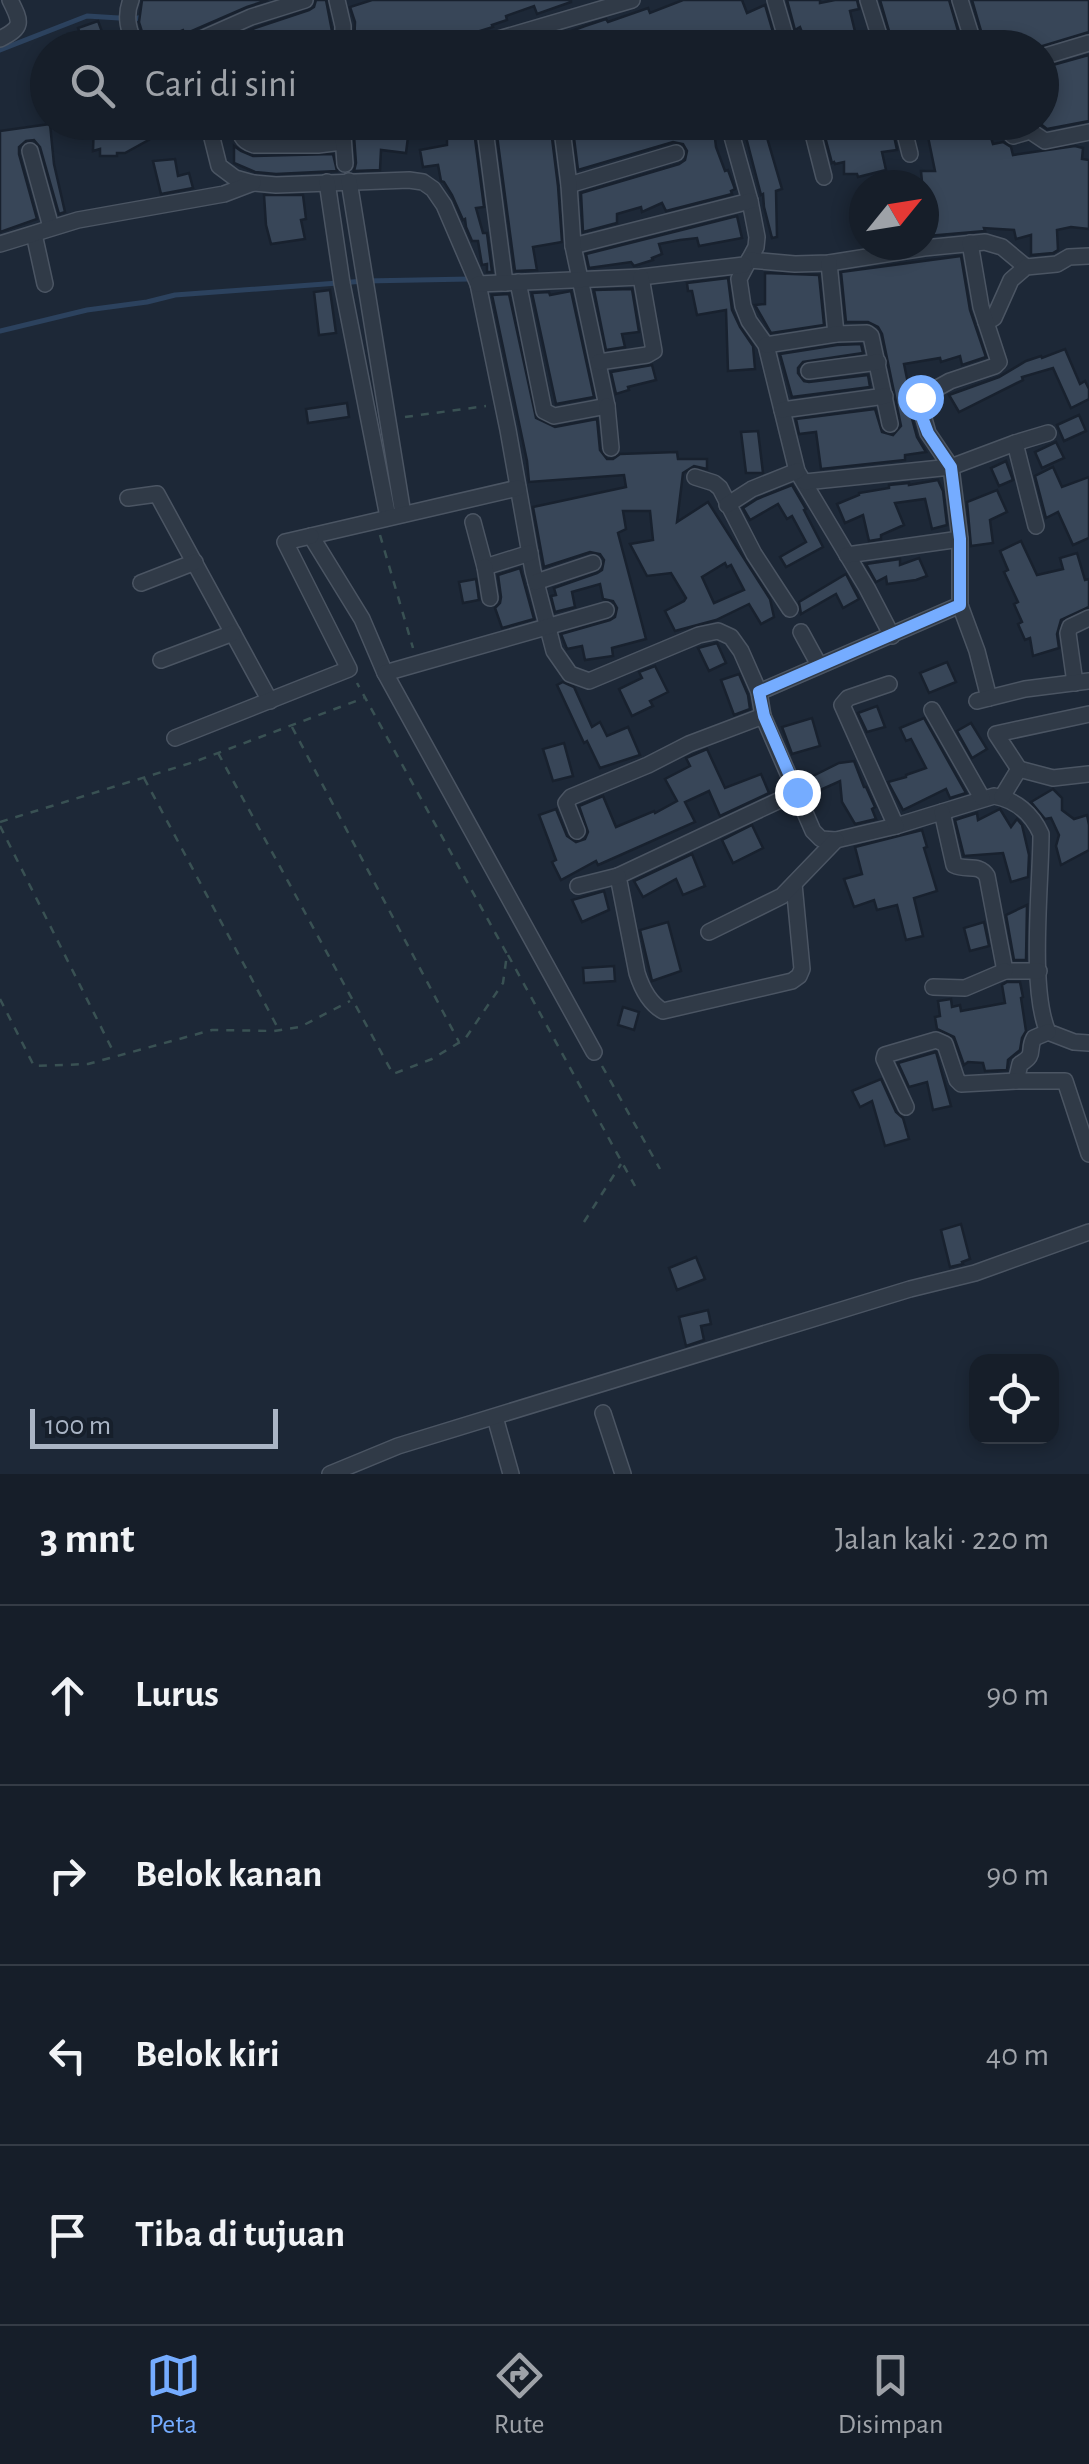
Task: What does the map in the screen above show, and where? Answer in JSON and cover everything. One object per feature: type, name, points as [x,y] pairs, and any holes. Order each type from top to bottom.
[{"type":"street","points":[[0,4],[7,35],[19,24],[10,0]]},
{"type":"street","points":[[245,0],[251,17]]},
{"type":"street","points":[[222,30],[305,0]]},
{"type":"street","points":[[336,0],[344,30]]},
{"type":"street","points":[[530,30],[632,0]]},
{"type":"street","points":[[775,0],[781,30]]},
{"type":"street","points":[[868,0],[877,30]]},
{"type":"street","points":[[960,0],[969,30]]},
{"type":"street","points":[[1059,52],[1089,43]]},
{"type":"street","points":[[1059,138],[1089,132]]},
{"type":"street","points":[[212,140],[219,166],[236,178],[253,183],[410,180],[433,189],[477,279],[536,582],[554,651],[570,674],[589,682],[699,634],[725,634],[736,642],[759,692],[764,716],[814,831],[821,838],[836,840],[896,826],[982,798],[1002,796],[1028,812],[1041,834],[1042,1020],[1048,1032],[1074,1042],[1089,1042]]},
{"type":"street","points":[[487,140],[507,278],[544,411],[554,416],[607,406]]},
{"type":"street","points":[[563,140],[574,246],[599,362],[611,448]]},
{"type":"street","points":[[733,140],[757,237],[739,279],[748,322],[766,345],[801,477],[892,636]]},
{"type":"street","points":[[814,140],[824,178]]},
{"type":"street","points":[[906,140],[910,154]]},
{"type":"street","points":[[214,147],[246,142],[342,142],[345,164]]},
{"type":"street","points":[[30,151],[51,227]]},
{"type":"street","points":[[569,184],[676,152]]},
{"type":"street","points":[[327,182],[342,283],[395,516]]},
{"type":"street","points":[[348,182],[387,419],[395,516]]},
{"type":"street","points":[[0,244],[51,227],[224,194],[253,183]]},
{"type":"street","points":[[574,246],[750,201]]},
{"type":"street","points":[[34,234],[45,284]]},
{"type":"street","points":[[477,279],[641,277],[747,262],[829,262],[985,242],[1002,247],[1026,267]]},
{"type":"street","points":[[970,243],[981,307],[999,362],[950,380],[920,397],[927,430],[951,467],[960,539],[960,605],[988,698],[1082,682],[1068,634],[1070,627],[1089,618]]},
{"type":"street","points":[[986,322],[994,318],[1011,280],[1026,267],[1089,256]]},
{"type":"street","points":[[829,262],[836,334]]},
{"type":"street","points":[[599,362],[654,352],[641,277]]},
{"type":"street","points":[[766,345],[867,333],[878,362],[890,424]]},
{"type":"street","points":[[810,371],[878,362]]},
{"type":"street","points":[[782,410],[885,396]]},
{"type":"street","points":[[727,505],[752,489],[801,477],[951,467],[1048,433]]},
{"type":"street","points":[[1014,443],[1036,526]]},
{"type":"street","points":[[695,477],[714,482],[720,488],[754,554],[790,609]]},
{"type":"street","points":[[175,738],[349,669],[285,542],[518,488]]},
{"type":"street","points":[[128,498],[157,494],[270,700]]},
{"type":"street","points":[[472,522],[490,598]]},
{"type":"street","points":[[312,536],[362,619],[385,674],[594,1052]]},
{"type":"street","points":[[848,555],[960,539]]},
{"type":"street","points":[[485,567],[530,553]]},
{"type":"street","points":[[142,583],[194,562]]},
{"type":"street","points":[[536,582],[593,563]]},
{"type":"street","points":[[759,692],[960,605]]},
{"type":"street","points":[[385,674],[546,617],[606,610]]},
{"type":"street","points":[[801,632],[819,666]]},
{"type":"street","points":[[161,660],[233,633]]},
{"type":"street","points":[[889,684],[848,698],[842,705],[896,826]]},
{"type":"street","points":[[932,710],[982,798]]},
{"type":"street","points":[[1089,714],[996,734],[1019,769],[1053,778],[1089,774]]},
{"type":"street","points":[[577,831],[566,803],[571,797],[689,744],[764,716]]},
{"type":"street","points":[[1002,796],[1019,769]]},
{"type":"street","points":[[578,886],[618,876],[797,792]]},
{"type":"street","points":[[942,812],[954,865],[978,868],[987,876],[1005,971]]},
{"type":"street","points":[[710,932],[775,900],[836,840]]},
{"type":"street","points":[[618,876],[637,974],[654,1006],[663,1011],[792,981],[799,976],[802,969],[794,884]]},
{"type":"street","points":[[932,986],[965,988],[1005,971],[1039,971]]},
{"type":"street","points":[[1016,1080],[1020,1064],[1030,1059],[1034,1038],[1048,1032]]},
{"type":"street","points":[[906,1107],[885,1055],[936,1040],[945,1044],[961,1084],[1065,1081],[1089,1154]]},
{"type":"street","points":[[330,1474],[398,1446],[840,1310],[975,1273],[1089,1232]]},
{"type":"street","points":[[604,1414],[624,1474]]},
{"type":"street","points":[[495,1417],[511,1474]]},
{"type":"path","points":[[387,419],[503,404]]},
{"type":"path","points":[[349,669],[635,1186]]},
{"type":"path","points":[[115,1055],[0,824],[218,753],[365,697]]},
{"type":"path","points":[[291,725],[460,1043]]},
{"type":"path","points":[[218,753],[392,1074],[432,1059],[466,1039],[503,983],[507,954]]},
{"type":"path","points":[[144,777],[279,1030]]},
{"type":"path","points":[[0,1000],[34,1066],[88,1064],[212,1030],[300,1027],[352,1000]]},
{"type":"path","points":[[594,1052],[660,1169]]},
{"type":"path","points":[[584,1222],[622,1163]]},
{"type":"building","points":[[142,0],[268,0],[194,30],[141,30]]},
{"type":"building","points":[[316,0],[326,0],[332,30],[250,30],[309,10]]},
{"type":"building","points":[[372,0],[571,0],[537,14],[534,6],[483,30],[355,30],[350,7]]},
{"type":"building","points":[[683,0],[742,0],[747,13],[765,5],[772,30],[575,30],[648,8],[650,13]]},
{"type":"building","points":[[787,0],[857,0],[859,9],[850,11],[855,30],[795,30]]},
{"type":"building","points":[[880,0],[949,0],[958,30],[889,30]]},
{"type":"building","points":[[972,0],[1089,0],[1089,32],[1059,41],[1059,30],[981,30]]},
{"type":"building","points":[[98,21],[101,30],[79,30]]},
{"type":"building","points":[[1089,55],[1089,121],[1059,127],[1059,63]]},
{"type":"building","points":[[30,127],[30,140],[34,140],[19,147],[19,154],[37,219],[0,232],[0,131]]},
{"type":"building","points":[[34,140],[52,140],[65,212],[59,214],[40,147]]},
{"type":"building","points":[[93,140],[148,140],[117,156],[100,156],[100,149],[93,151]]},
{"type":"building","points":[[354,140],[408,140],[406,153],[381,150],[380,170],[354,171]]},
{"type":"building","points":[[447,140],[475,140],[484,207],[476,208],[483,233],[487,233],[492,272],[487,272],[487,264],[482,265],[478,241],[472,241],[465,219],[441,181],[438,165],[423,167],[420,150],[447,145]]},
{"type":"building","points":[[498,140],[552,140],[562,242],[533,247],[537,270],[515,271]]},
{"type":"building","points":[[574,140],[715,140],[735,189],[732,194],[666,211],[662,203],[642,212],[641,207],[617,214],[617,223],[583,232],[581,193],[679,164],[685,160],[687,151],[683,144],[673,142],[578,170]]},
{"type":"building","points":[[768,140],[782,189],[776,191],[777,237],[772,238],[747,141]]},
{"type":"building","points":[[826,140],[895,140],[897,150],[882,152],[886,170],[849,170],[849,174],[844,174],[844,162],[834,162]]},
{"type":"building","points":[[929,140],[1003,142],[1011,147],[1013,155],[1083,148],[1082,159],[1089,160],[1089,229],[1057,230],[1058,250],[1031,255],[1031,235],[1016,239],[1014,230],[984,228],[985,231],[939,235],[939,170],[935,170]]},
{"type":"building","points":[[234,146],[253,156],[333,154],[337,171],[255,172],[234,163]]},
{"type":"building","points":[[175,159],[178,176],[189,173],[193,188],[161,194],[153,161]]},
{"type":"building","points":[[264,195],[303,195],[306,219],[301,220],[305,239],[271,244]]},
{"type":"building","points":[[737,216],[742,238],[699,246],[697,238],[659,244],[662,254],[653,260],[634,266],[631,262],[589,268],[586,254]]},
{"type":"building","points":[[961,256],[970,310],[986,357],[962,365],[960,356],[941,362],[940,358],[904,364],[910,393],[908,404],[917,437],[926,452],[905,455],[905,460],[821,469],[816,432],[799,434],[796,419],[875,409],[882,432],[893,435],[901,426],[882,334],[868,322],[846,322],[841,272]]},
{"type":"building","points":[[765,273],[819,275],[824,325],[771,333],[755,305],[765,304]]},
{"type":"building","points":[[728,278],[732,310],[753,346],[755,369],[728,371],[726,310],[697,315],[692,291],[688,291],[687,283]]},
{"type":"building","points":[[632,289],[639,332],[622,334],[625,347],[606,350],[594,290]]},
{"type":"building","points":[[330,290],[336,333],[319,335],[314,292]]},
{"type":"building","points":[[571,291],[594,397],[556,404],[532,293]]},
{"type":"building","points":[[509,294],[536,418],[555,427],[597,419],[600,450],[607,459],[620,454],[677,452],[678,459],[707,459],[707,469],[694,466],[683,473],[677,522],[708,502],[770,599],[774,617],[761,624],[749,604],[716,620],[675,631],[665,611],[686,598],[671,573],[647,576],[630,544],[653,540],[650,511],[623,511],[626,529],[618,533],[646,639],[612,648],[613,656],[585,660],[582,646],[567,649],[561,634],[610,620],[617,608],[613,601],[603,599],[600,584],[572,592],[575,607],[555,612],[551,596],[556,595],[554,588],[597,573],[604,560],[600,554],[590,552],[544,567],[533,507],[626,487],[624,475],[529,482],[492,295]],"holes":[[[725,563],[727,567],[731,565],[744,590],[714,603],[702,577]]]},
{"type":"building","points":[[861,344],[863,353],[803,362],[798,373],[809,382],[868,375],[870,387],[792,397],[780,354]]},
{"type":"building","points":[[1065,349],[1080,384],[1085,381],[1089,389],[1089,399],[1071,408],[1053,368],[1022,377],[1023,380],[959,412],[949,395],[999,377],[1026,361]]},
{"type":"building","points":[[652,365],[656,380],[616,394],[611,372]]},
{"type":"building","points":[[347,403],[349,417],[308,423],[306,409]]},
{"type":"building","points":[[1079,415],[1086,431],[1064,441],[1057,425]]},
{"type":"building","points":[[758,431],[763,473],[746,473],[741,432]]},
{"type":"building","points":[[1056,442],[1064,458],[1042,468],[1035,452]]},
{"type":"building","points":[[1006,461],[1013,480],[999,486],[991,468]]},
{"type":"building","points":[[1053,467],[1062,487],[1089,477],[1089,538],[1073,545],[1058,512],[1046,518],[1035,476]]},
{"type":"building","points":[[938,480],[947,525],[932,529],[925,499],[895,503],[904,525],[881,535],[881,539],[869,541],[863,515],[845,523],[837,504],[889,485]]},
{"type":"building","points":[[792,485],[823,547],[786,567],[780,557],[806,542],[792,516],[787,519],[778,504],[750,520],[743,508]]},
{"type":"building","points":[[997,490],[1007,512],[990,520],[993,543],[971,546],[967,502]]},
{"type":"building","points":[[1021,541],[1037,575],[1063,569],[1060,558],[1077,553],[1085,580],[1089,579],[1089,607],[1061,620],[1059,648],[1033,656],[1030,638],[1025,640],[1018,624],[1022,622],[1014,604],[1018,602],[1004,572],[1008,570],[1000,551]]},
{"type":"building","points":[[919,558],[927,576],[887,584],[886,577],[876,582],[866,564],[900,559],[900,565]]},
{"type":"building","points":[[520,568],[534,619],[502,628],[495,608],[501,597],[498,575]]},
{"type":"building","points":[[846,574],[859,599],[843,608],[836,594],[801,614],[799,602]]},
{"type":"building","points":[[476,579],[479,600],[463,603],[459,582]]},
{"type":"building","points":[[717,643],[726,663],[709,671],[698,648]]},
{"type":"building","points":[[947,662],[956,682],[929,693],[920,673]]},
{"type":"building","points":[[655,666],[668,692],[650,701],[653,706],[632,716],[619,689],[642,678],[639,672]]},
{"type":"building","points":[[739,674],[750,709],[734,715],[721,680]]},
{"type":"building","points":[[563,682],[574,687],[592,727],[600,722],[607,736],[628,727],[640,755],[600,768],[557,685]]},
{"type":"building","points":[[877,706],[885,727],[867,732],[858,713]]},
{"type":"building","points":[[812,718],[820,746],[792,754],[782,727]]},
{"type":"building","points":[[924,718],[966,793],[950,798],[946,789],[903,810],[888,782],[926,768],[911,739],[906,741],[900,728]]},
{"type":"building","points":[[971,723],[987,749],[972,758],[957,731]]},
{"type":"building","points":[[564,743],[573,776],[553,781],[543,749]]},
{"type":"building","points":[[707,749],[725,788],[761,774],[769,793],[720,816],[709,791],[685,802],[695,822],[598,865],[596,861],[561,880],[539,815],[556,809],[567,836],[576,842],[585,839],[588,832],[579,806],[603,796],[616,827],[655,813],[677,801],[665,779],[690,766],[686,758]]},
{"type":"building","points":[[854,761],[875,807],[872,809],[876,819],[855,824],[842,802],[840,781],[818,791],[811,777],[839,763]]},
{"type":"building","points":[[1053,789],[1062,798],[1062,810],[1074,819],[1087,815],[1089,825],[1089,850],[1061,865],[1056,846],[1059,835],[1051,818],[1045,819],[1031,802]]},
{"type":"building","points":[[1000,809],[1011,827],[1017,819],[1022,825],[1029,855],[1028,877],[1011,882],[1003,853],[964,856],[955,820],[977,813],[978,820]]},
{"type":"building","points":[[752,825],[763,848],[733,863],[722,840]]},
{"type":"building","points":[[922,830],[937,891],[914,898],[923,936],[906,940],[897,905],[877,910],[874,900],[854,907],[844,879],[862,874],[855,847]]},
{"type":"building","points":[[692,854],[705,886],[683,895],[676,879],[643,897],[634,881]]},
{"type":"building","points":[[604,891],[609,910],[582,922],[572,900]]},
{"type":"building","points":[[1027,905],[1026,960],[1014,960],[1006,915]]},
{"type":"building","points":[[668,922],[681,971],[652,981],[640,930]]},
{"type":"building","points":[[984,922],[989,946],[970,951],[964,928]]},
{"type":"building","points":[[614,966],[615,981],[584,983],[583,968]]},
{"type":"building","points":[[1020,982],[1023,997],[1026,1031],[1020,1050],[1008,1060],[1007,1070],[985,1071],[983,1063],[964,1065],[954,1037],[937,1029],[938,1001],[951,999],[952,1007],[960,1005],[961,1011],[1005,1003],[1002,985]]},
{"type":"building","points":[[623,1007],[639,1012],[634,1030],[618,1025]]},
{"type":"building","points":[[936,1052],[951,1106],[933,1110],[927,1082],[909,1087],[898,1063]]},
{"type":"building","points":[[881,1079],[896,1112],[903,1118],[909,1139],[885,1146],[872,1101],[860,1107],[852,1091]]},
{"type":"building","points":[[961,1224],[970,1259],[950,1267],[941,1230]]},
{"type":"building","points":[[696,1257],[705,1279],[677,1290],[669,1268]]},
{"type":"building","points":[[708,1310],[711,1324],[701,1326],[704,1340],[686,1346],[679,1317]]},
{"type":"waterway","points":[[51,30],[87,16],[145,16]]},
{"type":"waterway","points":[[0,50],[30,38]]},
{"type":"waterway","points":[[0,331],[87,310],[175,295],[365,281],[470,279]]},
{"type":"route","points":[[797,792],[764,716],[759,692],[960,605],[960,539],[951,467],[928,433],[920,397]]}]
